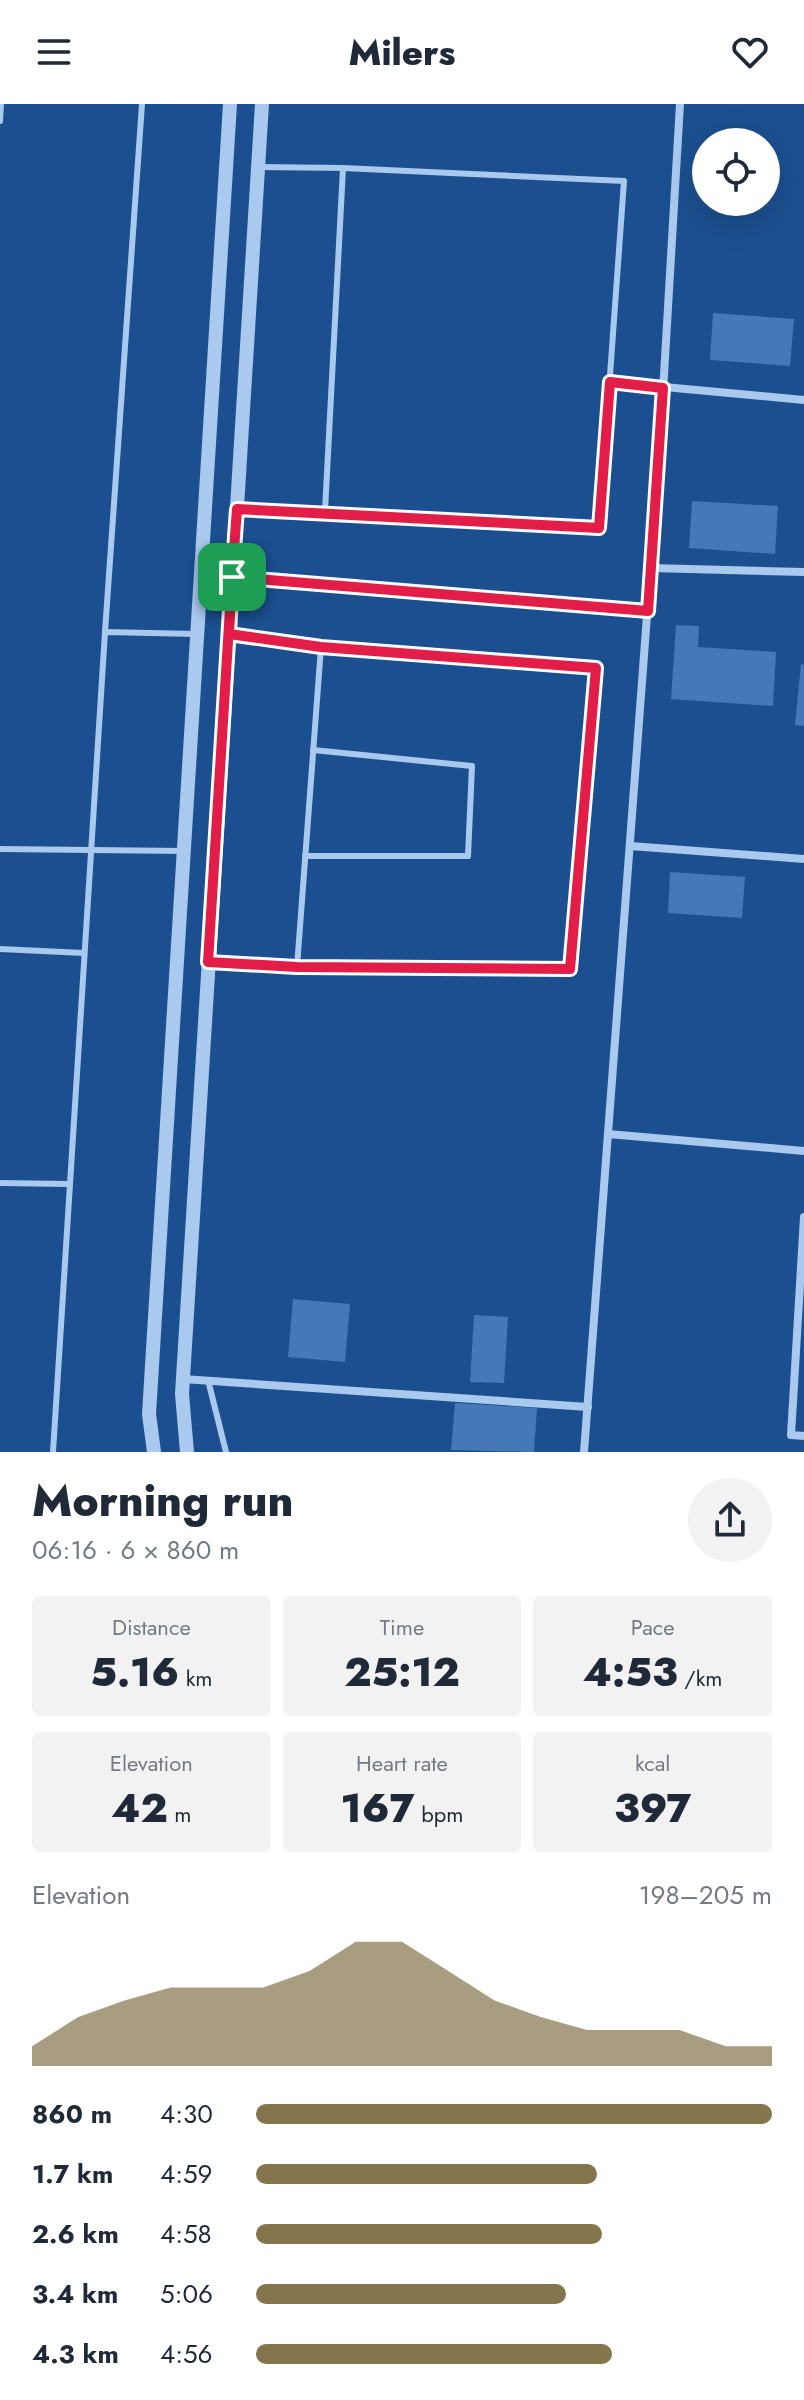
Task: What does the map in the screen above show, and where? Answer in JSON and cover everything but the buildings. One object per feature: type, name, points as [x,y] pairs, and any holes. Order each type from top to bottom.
[{"type":"street","points":[[154,1452],[149,1414],[230,104]]},
{"type":"street","points":[[187,1452],[183,1379],[262,104]]},
{"type":"street","points":[[584,1452],[648,611],[680,104]]},
{"type":"street","points":[[610,382],[804,400]]},
{"type":"street","points":[[651,568],[804,572]]},
{"type":"street","points":[[200,575],[648,611]]},
{"type":"street","points":[[630,846],[804,859]]},
{"type":"street","points":[[608,1134],[804,1151]]},
{"type":"street","points":[[804,1217],[791,1435],[804,1436]]},
{"type":"street","points":[[183,1379],[588,1407]]},
{"type":"lane","points":[[0,121],[1,104]]},
{"type":"lane","points":[[53,1452],[67,1184],[142,104]]},
{"type":"lane","points":[[237,509],[325,511],[599,528],[624,181],[258,167]]},
{"type":"lane","points":[[325,511],[343,168]]},
{"type":"lane","points":[[105,632],[196,634]]},
{"type":"lane","points":[[208,962],[297,967],[570,969],[596,668],[321,647],[229,634]]},
{"type":"lane","points":[[297,967],[321,647]]},
{"type":"lane","points":[[305,856],[468,856],[472,766],[313,750]]},
{"type":"lane","points":[[0,849],[183,851]]},
{"type":"lane","points":[[0,949],[84,953]]},
{"type":"lane","points":[[0,1183],[67,1184]]},
{"type":"lane","points":[[208,1380],[226,1452]]},
{"type":"route","points":[[232,577],[208,962],[297,967],[570,969],[596,668],[321,647],[229,634],[232,577],[648,611],[663,388],[610,382],[599,528],[325,511],[237,509],[232,577]]}]
